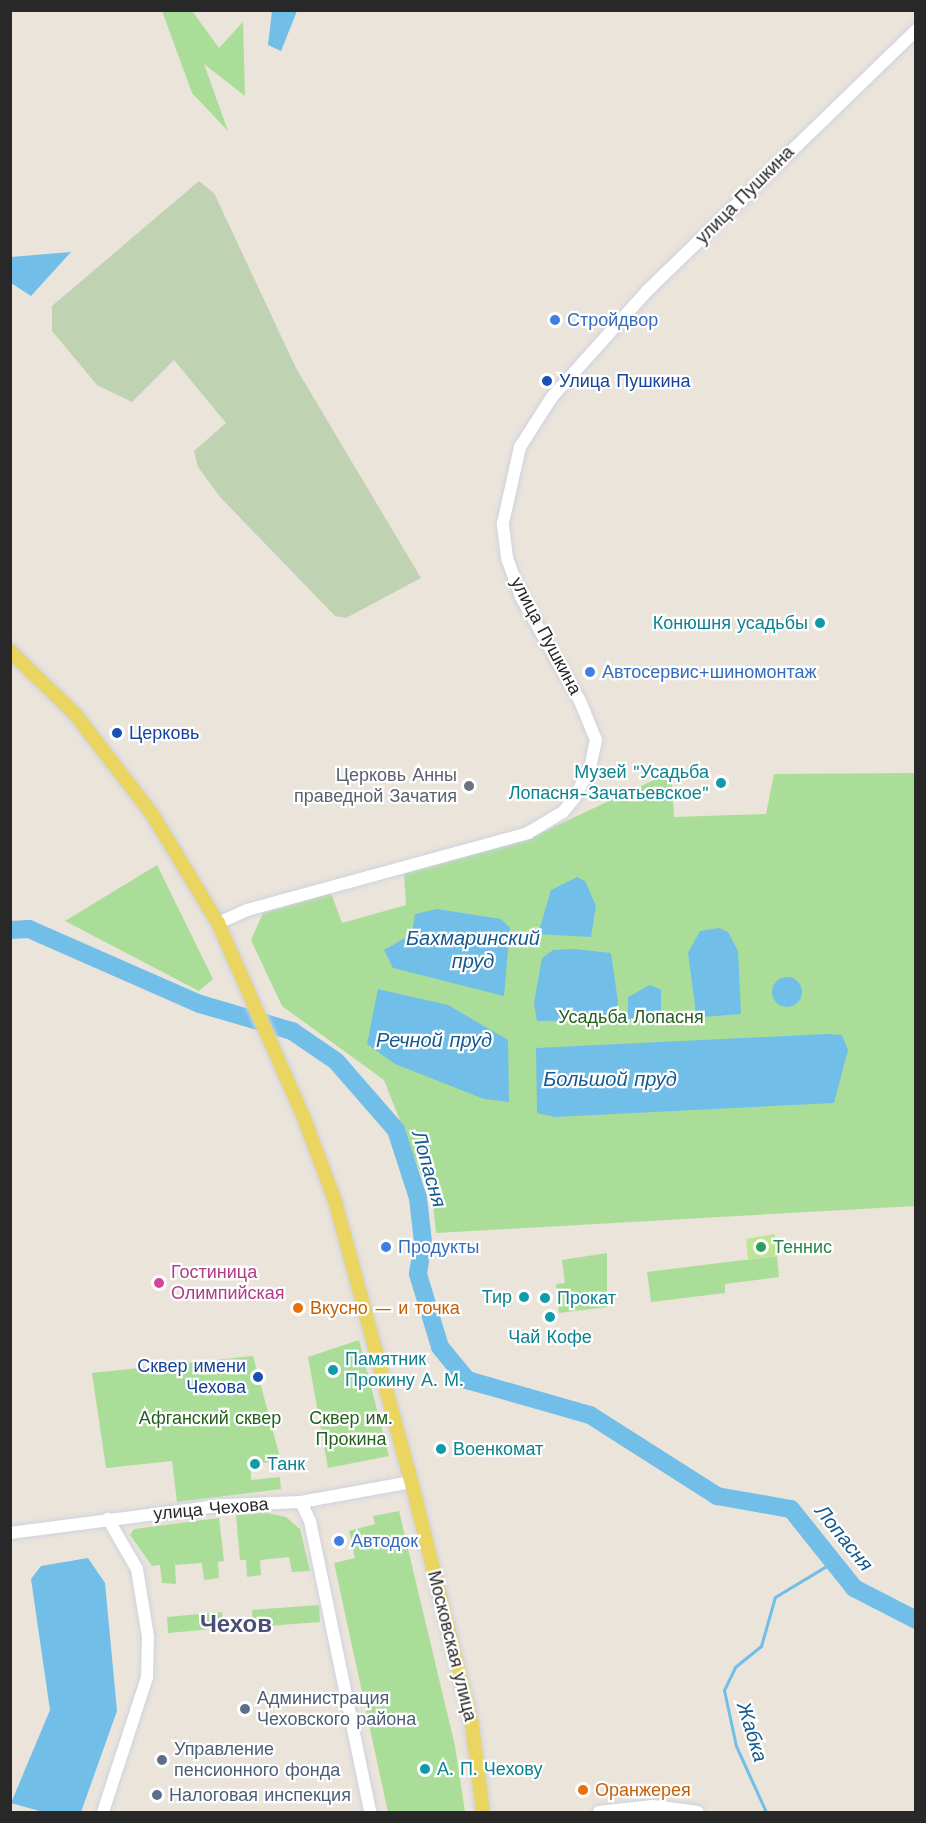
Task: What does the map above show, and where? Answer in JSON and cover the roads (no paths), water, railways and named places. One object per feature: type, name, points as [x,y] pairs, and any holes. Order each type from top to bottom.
[{"type":"main road","name":"улица Пушкина","points":[[218,923],[247,910],[528,833],[563,812],[575,797],[590,768],[596,740],[580,701],[521,597],[507,558],[503,523],[520,447],[552,397],[647,291],[915,31]]},
{"type":"main road","name":"Московская улица","points":[[10,651],[75,714],[124,776],[218,923],[304,1118],[335,1200],[411,1482],[472,1725],[483,1812]]},
{"type":"main road","name":"улица Чехова","points":[[10,1533],[225,1505],[302,1502],[411,1482]]},
{"type":"main road","points":[[302,1502],[310,1521],[370,1812]]},
{"type":"main road","points":[[103,1812],[147,1677],[148,1637],[137,1569],[108,1519]]},
{"type":"main road","points":[[599,1812],[653,1806],[698,1812]]},
{"type":"water","points":[[272,11],[297,11],[281,51],[268,45]]},
{"type":"water","points":[[71,252],[31,296],[11,283],[11,257]]},
{"type":"water","points":[[577,877],[585,881],[596,906],[591,937],[538,934],[551,890]]},
{"type":"water","name":"Бахмаринский пруд","points":[[437,909],[501,919],[510,928],[504,996],[393,968],[384,950],[412,934],[415,914]]},
{"type":"water","points":[[719,928],[728,932],[738,951],[741,1014],[702,1017],[696,1013],[688,953],[700,931]]},
{"type":"water","points":[[574,949],[611,953],[618,1002],[616,1020],[537,1021],[534,1003],[542,958],[553,950]]},
{"type":"water","points":[[787,977],[798,981],[802,992],[798,1003],[787,1007],[776,1003],[772,992],[776,981]]},
{"type":"water","points":[[650,985],[661,990],[661,1018],[628,1019],[628,997]]},
{"type":"water","name":"Речной пруд","points":[[378,989],[448,1005],[508,1040],[509,1102],[484,1099],[395,1064],[367,1044]]},
{"type":"water","name":"Большой пруд","points":[[842,1035],[848,1050],[834,1103],[555,1117],[537,1113],[536,1048]]},
{"type":"water","points":[[88,1558],[105,1583],[117,1711],[81,1812],[43,1812],[11,1803],[50,1710],[31,1579],[41,1566]]},
{"type":"waterway","name":"Лопасня","points":[[10,930],[29,929],[200,1004],[292,1031],[336,1061],[396,1130],[418,1198],[423,1242],[418,1274],[440,1347],[467,1380],[590,1415],[717,1496],[791,1509],[854,1588],[916,1620]]},
{"type":"waterway","name":"Жабка","points":[[766,1812],[736,1746],[724,1690],[735,1667],[761,1646],[775,1597],[833,1562]]},
{"type":"place","name":"Стройдвор","points":[[555,320]]},
{"type":"place","name":"Улица Пушкина","points":[[547,381]]},
{"type":"place","name":"Конюшня усадьбы","points":[[820,623]]},
{"type":"place","name":"Автосервис+шиномонтаж","points":[[590,672]]},
{"type":"place","name":"Церковь","points":[[117,733]]},
{"type":"place","name":"Музей \"Усадьба Лопасня-Зачатьевское\"","points":[[721,783]]},
{"type":"place","name":"Церковь Анны праведной Зачатия","points":[[469,786]]},
{"type":"place","name":"Продукты","points":[[386,1247]]},
{"type":"place","name":"Теннис","points":[[761,1247]]},
{"type":"place","name":"Гостиница Олимпийская","points":[[159,1283]]},
{"type":"place","name":"Тир","points":[[524,1297]]},
{"type":"place","name":"Прокат","points":[[545,1298]]},
{"type":"place","name":"Вкусно — и точка","points":[[298,1308]]},
{"type":"place","name":"Чай Кофе","points":[[550,1317]]},
{"type":"place","name":"Памятник Прокину А. М.","points":[[333,1370]]},
{"type":"place","name":"Сквер имени Чехова","points":[[258,1377]]},
{"type":"place","name":"Военкомат","points":[[441,1449]]},
{"type":"place","name":"Танк","points":[[255,1464]]},
{"type":"place","name":"Автодок","points":[[339,1541]]},
{"type":"place","name":"Администрация Чеховского района","points":[[245,1709]]},
{"type":"place","name":"Управление пенсионного фонда","points":[[162,1760]]},
{"type":"place","name":"А. П. Чехову","points":[[425,1769]]},
{"type":"place","name":"Оранжерея","points":[[583,1790]]},
{"type":"place","name":"Налоговая инспекция","points":[[157,1795]]},
{"type":"district","name":"Чехов","points":[[236,1625]]},
{"type":"park label","name":"Усадьба Лопасня","points":[[631,1017]]},
{"type":"park label","name":"Афганский сквер","points":[[210,1418]]},
{"type":"park label","name":"Сквер им. Прокина","points":[[351,1429]]}]
